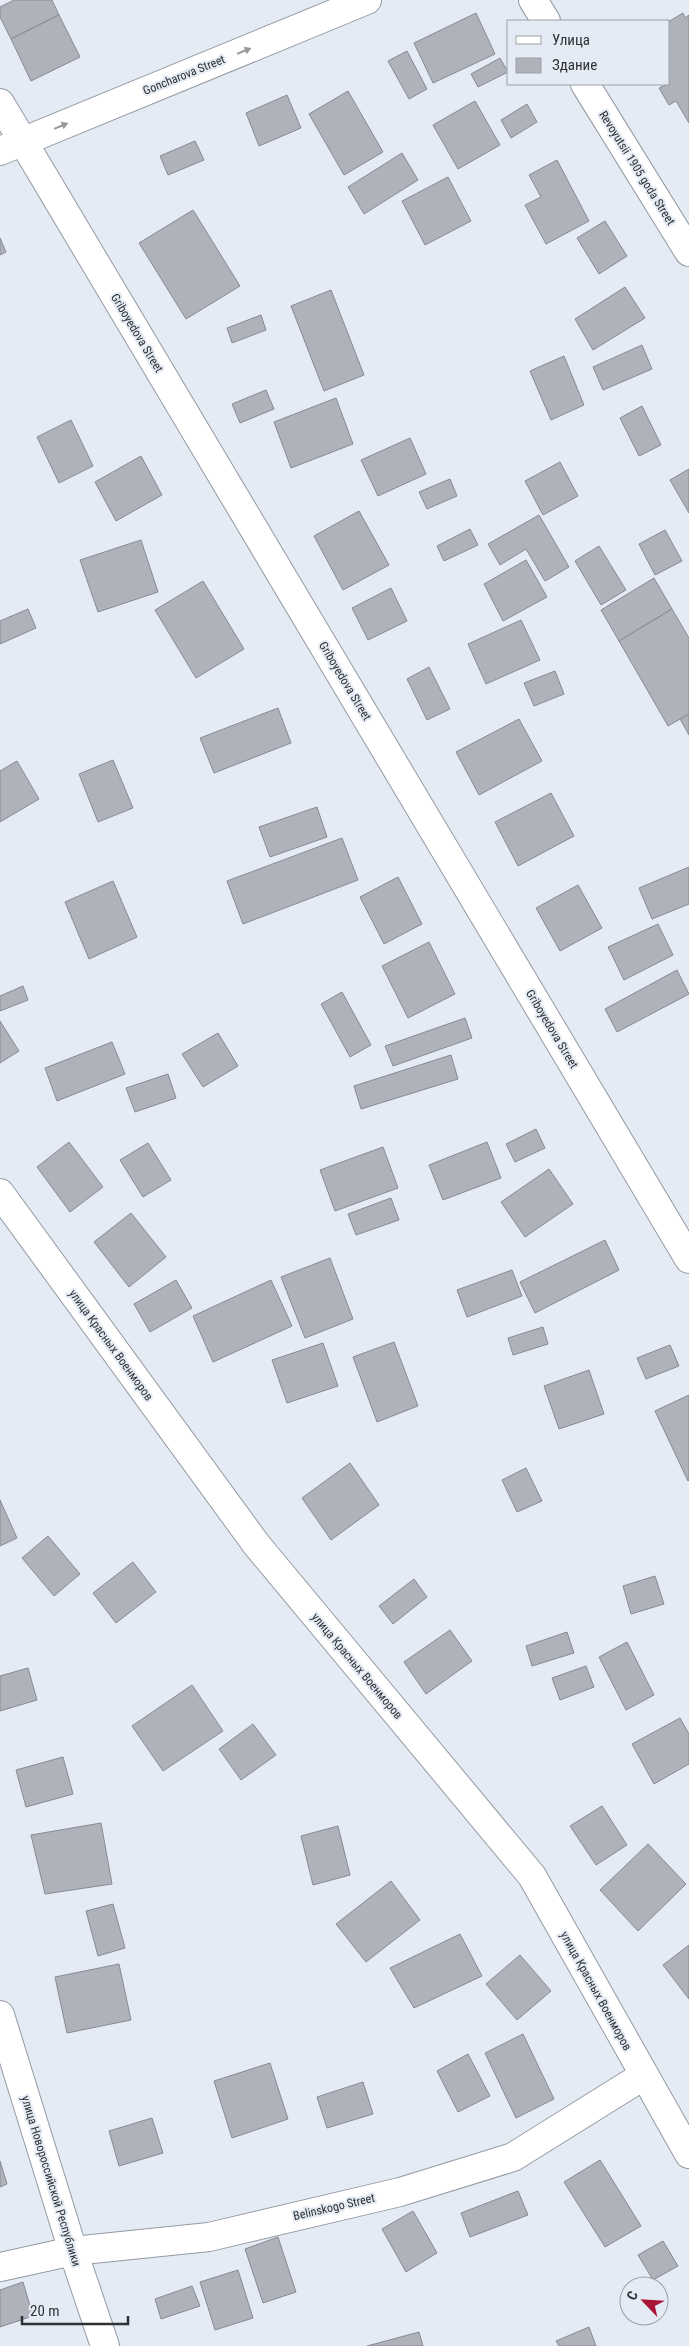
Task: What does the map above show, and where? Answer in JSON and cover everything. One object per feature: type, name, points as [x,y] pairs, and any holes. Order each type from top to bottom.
[{"type":"street","name":"Goncharova Street","points":[[12,146],[367,0]]},
{"type":"street","points":[[533,0],[545,20]]},
{"type":"street","name":"Revoyutsii 1905 goda Street","points":[[586,85],[689,252]]},
{"type":"street","name":"Griboyedova Street","points":[[0,103],[12,146],[689,1259]]},
{"type":"street","name":"улица Красных Военморов","points":[[0,1193],[256,1544],[532,1876],[643,2076],[689,2154]]},
{"type":"street","name":"улица Новороссийской Республики","points":[[0,2014],[72,2251],[105,2346]]},
{"type":"street","name":"Belinskogo Street","points":[[0,2267],[72,2251],[209,2236],[400,2192],[513,2157],[643,2076]]},
{"type":"building","points":[[14,0],[52,0],[59,15],[11,39],[0,17],[0,7]]},
{"type":"building","points":[[476,13],[495,54],[433,83],[414,43]]},
{"type":"building","points":[[683,13],[685,18],[689,15],[689,123],[676,101],[669,105],[659,88],[669,85],[669,21]]},
{"type":"building","points":[[59,15],[80,57],[31,81],[11,39]]},
{"type":"building","points":[[407,51],[427,89],[409,99],[388,61]]},
{"type":"building","points":[[500,58],[507,70],[507,72],[478,87],[471,74]]},
{"type":"building","points":[[348,91],[383,152],[344,175],[309,114]]},
{"type":"building","points":[[287,95],[301,128],[259,146],[246,113]]},
{"type":"building","points":[[475,101],[500,145],[458,169],[433,125]]},
{"type":"building","points":[[527,104],[537,122],[511,138],[501,120]]},
{"type":"building","points":[[195,141],[204,160],[168,175],[160,156]]},
{"type":"building","points":[[402,153],[418,180],[364,214],[348,187]]},
{"type":"building","points":[[557,160],[589,221],[546,244],[525,205],[541,197],[529,175]]},
{"type":"building","points":[[448,177],[471,221],[425,245],[402,201]]},
{"type":"building","points":[[193,210],[240,286],[186,319],[139,243]]},
{"type":"building","points":[[605,221],[627,256],[599,274],[577,238]]},
{"type":"building","points":[[0,238],[6,252],[0,255]]},
{"type":"building","points":[[625,287],[645,318],[593,350],[575,319]]},
{"type":"building","points":[[331,290],[364,375],[324,391],[291,306]]},
{"type":"building","points":[[261,315],[266,330],[232,343],[227,328]]},
{"type":"building","points":[[642,345],[652,369],[603,390],[593,367]]},
{"type":"building","points":[[564,356],[584,405],[551,420],[530,371]]},
{"type":"building","points":[[266,390],[274,409],[240,423],[232,404]]},
{"type":"building","points":[[336,398],[353,444],[291,468],[274,422]]},
{"type":"building","points":[[642,406],[661,445],[639,456],[620,418]]},
{"type":"building","points":[[71,420],[93,466],[59,483],[37,437]]},
{"type":"building","points":[[410,438],[426,474],[378,496],[361,460]]},
{"type":"building","points":[[141,456],[162,495],[116,521],[95,482]]},
{"type":"building","points":[[560,462],[578,496],[543,515],[525,481]]},
{"type":"building","points":[[689,469],[689,513],[670,480]]},
{"type":"building","points":[[450,479],[457,496],[427,509],[419,492]]},
{"type":"building","points":[[359,511],[389,565],[343,590],[314,536]]},
{"type":"building","points":[[539,515],[569,567],[545,581],[526,549],[500,565],[488,544]]},
{"type":"building","points":[[470,529],[478,545],[444,561],[437,546]]},
{"type":"building","points":[[665,530],[682,561],[655,575],[639,544]]},
{"type":"building","points":[[141,540],[158,592],[98,612],[80,560]]},
{"type":"building","points":[[599,546],[626,590],[601,605],[575,561]]},
{"type":"building","points":[[526,560],[547,597],[503,621],[484,584]]},
{"type":"building","points":[[654,578],[672,609],[619,641],[601,610]]},
{"type":"building","points":[[203,581],[244,649],[196,678],[155,610]]},
{"type":"building","points":[[391,588],[407,621],[368,640],[352,608]]},
{"type":"building","points":[[28,609],[36,628],[0,644],[0,621]]},
{"type":"building","points":[[672,609],[689,638],[689,714],[668,726],[619,641]]},
{"type":"building","points":[[521,620],[540,660],[486,684],[468,644]]},
{"type":"building","points":[[429,667],[450,709],[427,720],[407,679]]},
{"type":"building","points":[[555,671],[564,694],[534,706],[524,683]]},
{"type":"building","points":[[278,708],[291,743],[214,773],[200,738]]},
{"type":"building","points":[[689,714],[689,735],[680,719]]},
{"type":"building","points":[[519,719],[542,761],[479,795],[456,752]]},
{"type":"building","points":[[113,760],[133,808],[98,822],[79,774]]},
{"type":"building","points":[[17,761],[39,799],[0,822],[0,771]]},
{"type":"building","points":[[551,793],[574,836],[518,866],[495,822]]},
{"type":"building","points":[[317,807],[327,837],[270,857],[259,827]]},
{"type":"building","points":[[342,838],[358,880],[243,924],[227,881]]},
{"type":"building","points":[[689,867],[689,904],[652,919],[639,888]]},
{"type":"building","points":[[398,877],[422,924],[384,944],[360,897]]},
{"type":"building","points":[[113,881],[137,937],[89,959],[65,902]]},
{"type":"building","points":[[578,885],[602,928],[560,951],[536,908]]},
{"type":"building","points":[[658,924],[673,955],[624,980],[608,947]]},
{"type":"building","points":[[429,942],[455,994],[408,1018],[382,966]]},
{"type":"building","points":[[677,970],[689,994],[617,1032],[605,1009]]},
{"type":"building","points":[[23,986],[28,1000],[0,1011],[0,996]]},
{"type":"building","points":[[342,992],[371,1045],[350,1057],[321,1004]]},
{"type":"building","points":[[465,1018],[472,1038],[393,1066],[385,1046]]},
{"type":"building","points":[[0,1021],[19,1051],[0,1063]]},
{"type":"building","points":[[218,1033],[238,1066],[203,1087],[182,1054]]},
{"type":"building","points":[[112,1042],[125,1074],[57,1101],[45,1068]]},
{"type":"building","points":[[451,1055],[458,1079],[361,1109],[354,1086]]},
{"type":"building","points":[[168,1074],[176,1098],[135,1112],[126,1088]]},
{"type":"building","points":[[536,1129],[545,1148],[515,1162],[506,1144]]},
{"type":"building","points":[[69,1142],[103,1187],[70,1212],[37,1167]]},
{"type":"building","points":[[487,1142],[501,1178],[443,1200],[429,1165]]},
{"type":"building","points":[[148,1143],[171,1180],[143,1197],[120,1160]]},
{"type":"building","points":[[383,1147],[398,1188],[335,1211],[320,1170]]},
{"type":"building","points":[[549,1169],[573,1204],[525,1237],[501,1202]]},
{"type":"building","points":[[391,1198],[399,1220],[356,1235],[348,1214]]},
{"type":"building","points":[[131,1213],[166,1257],[129,1287],[94,1242]]},
{"type":"building","points":[[605,1240],[619,1270],[535,1313],[520,1282]]},
{"type":"building","points":[[330,1258],[353,1319],[305,1338],[281,1277]]},
{"type":"building","points":[[512,1270],[522,1296],[467,1317],[457,1290]]},
{"type":"building","points":[[176,1280],[192,1308],[150,1332],[134,1304]]},
{"type":"building","points":[[271,1280],[292,1326],[213,1362],[193,1316]]},
{"type":"building","points":[[543,1327],[548,1344],[513,1355],[508,1338]]},
{"type":"building","points":[[394,1342],[418,1406],[377,1422],[353,1357]]},
{"type":"building","points":[[323,1343],[338,1386],[287,1403],[272,1360]]},
{"type":"building","points":[[670,1345],[679,1366],[646,1379],[637,1358]]},
{"type":"building","points":[[589,1370],[604,1414],[559,1429],[544,1386]]},
{"type":"building","points":[[689,1395],[689,1480],[688,1481],[655,1411]]},
{"type":"building","points":[[350,1463],[379,1505],[331,1540],[302,1498]]},
{"type":"building","points":[[526,1468],[542,1501],[517,1512],[502,1480]]},
{"type":"building","points":[[0,1500],[17,1538],[0,1546]]},
{"type":"building","points":[[48,1536],[80,1574],[54,1596],[22,1558]]},
{"type":"building","points":[[133,1562],[156,1592],[116,1623],[93,1593]]},
{"type":"building","points":[[655,1576],[664,1604],[631,1614],[623,1586]]},
{"type":"building","points":[[414,1579],[427,1597],[393,1624],[379,1606]]},
{"type":"building","points":[[450,1630],[472,1661],[426,1694],[404,1662]]},
{"type":"building","points":[[567,1632],[574,1653],[532,1666],[526,1646]]},
{"type":"building","points":[[627,1642],[654,1695],[626,1710],[599,1657]]},
{"type":"building","points":[[586,1666],[594,1687],[560,1700],[552,1678]]},
{"type":"building","points":[[28,1668],[37,1700],[0,1711],[0,1676]]},
{"type":"building","points":[[192,1685],[223,1731],[163,1771],[132,1726]]},
{"type":"building","points":[[680,1718],[689,1734],[689,1764],[654,1784],[632,1744]]},
{"type":"building","points":[[253,1724],[276,1755],[241,1780],[219,1749]]},
{"type":"building","points":[[63,1757],[73,1794],[26,1807],[16,1770]]},
{"type":"building","points":[[602,1806],[627,1845],[596,1865],[570,1826]]},
{"type":"building","points":[[101,1823],[112,1884],[45,1894],[31,1835]]},
{"type":"building","points":[[338,1826],[350,1875],[313,1885],[301,1836]]},
{"type":"building","points":[[648,1844],[686,1884],[638,1931],[600,1890]]},
{"type":"building","points":[[391,1881],[420,1920],[366,1962],[336,1924]]},
{"type":"building","points":[[113,1904],[125,1948],[98,1956],[86,1911]]},
{"type":"building","points":[[460,1934],[482,1976],[414,2008],[390,1968]]},
{"type":"building","points":[[689,1945],[689,1999],[663,1965]]},
{"type":"building","points":[[520,1955],[551,1991],[517,2020],[486,1984]]},
{"type":"building","points":[[119,1964],[131,2020],[67,2033],[55,1977]]},
{"type":"building","points":[[523,2034],[554,2099],[516,2118],[485,2053]]},
{"type":"building","points":[[468,2054],[490,2096],[458,2112],[437,2071]]},
{"type":"building","points":[[270,2063],[288,2119],[232,2138],[214,2081]]},
{"type":"building","points":[[363,2082],[373,2114],[327,2128],[317,2097]]},
{"type":"building","points":[[152,2118],[163,2153],[119,2166],[109,2131]]},
{"type":"building","points":[[600,2160],[641,2226],[605,2247],[564,2182]]},
{"type":"building","points":[[0,2161],[7,2184],[0,2187]]},
{"type":"building","points":[[518,2191],[528,2215],[470,2237],[461,2213]]},
{"type":"building","points":[[413,2211],[437,2253],[406,2272],[382,2229]]},
{"type":"building","points":[[278,2237],[296,2292],[263,2303],[245,2249]]},
{"type":"building","points":[[663,2241],[678,2266],[660,2276],[651,2276],[638,2255]]},
{"type":"building","points":[[238,2270],[253,2318],[215,2330],[200,2282]]},
{"type":"building","points":[[23,2282],[33,2316],[0,2327],[0,2290]]},
{"type":"building","points":[[192,2286],[200,2306],[161,2319],[155,2299]]},
{"type":"building","points":[[589,2327],[596,2346],[559,2346],[556,2341]]},
{"type":"building","points":[[419,2332],[423,2346],[367,2346]]}]
